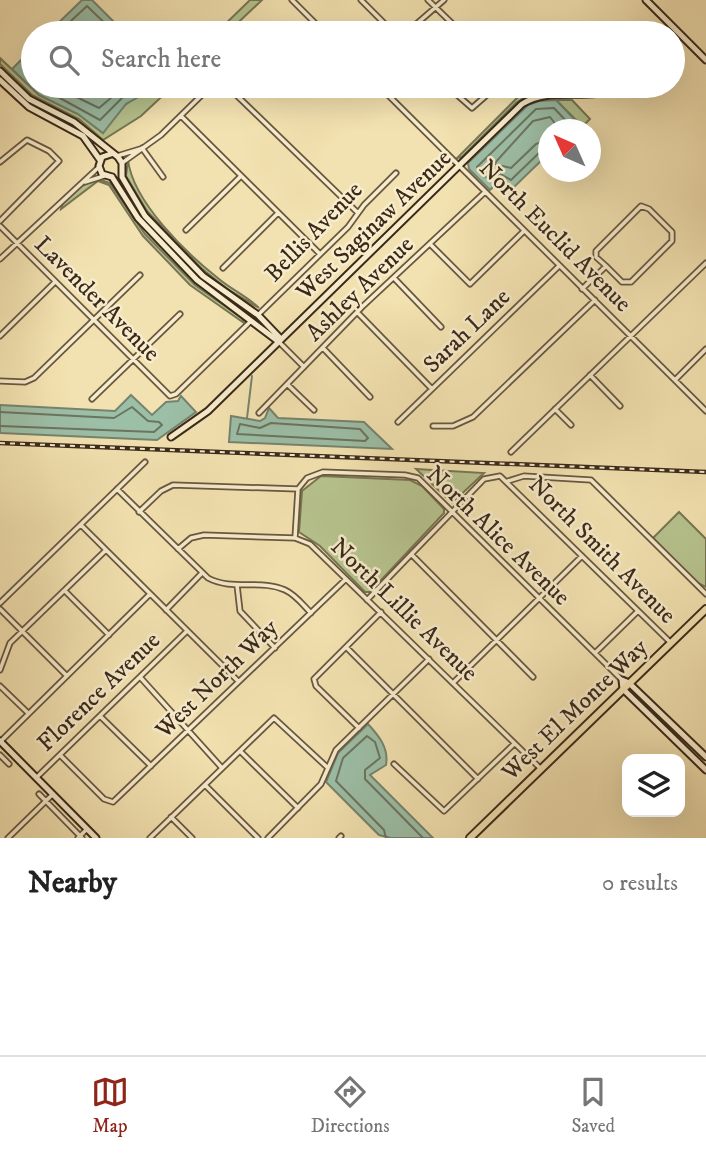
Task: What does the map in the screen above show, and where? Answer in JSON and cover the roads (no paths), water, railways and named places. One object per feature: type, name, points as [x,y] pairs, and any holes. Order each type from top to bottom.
[{"type":"main road","name":"West El Monte Way","points":[[470,838],[706,609]]},
{"type":"street","points":[[292,0],[314,21]]},
{"type":"street","points":[[361,0],[382,21]]},
{"type":"street","points":[[429,0],[450,21]]},
{"type":"street","points":[[418,21],[444,0]]},
{"type":"street","points":[[646,0],[664,21]]},
{"type":"street","points":[[685,42],[706,60]]},
{"type":"street","points":[[0,75],[21,90]]},
{"type":"street","points":[[0,75],[29,107],[83,136],[93,147],[99,164],[138,218],[197,280],[255,317]]},
{"type":"street","points":[[31,98],[80,126],[122,163]]},
{"type":"street","points":[[199,98],[181,116],[122,163],[120,172],[145,216],[203,276],[255,317],[304,368]]},
{"type":"street","points":[[239,98],[358,213]]},
{"type":"street","name":"North Euclid Avenue","points":[[391,98],[706,411]]},
{"type":"street","points":[[461,98],[472,108],[483,98]]},
{"type":"street","name":"West Saginaw Avenue","points":[[172,437],[202,416],[527,100],[534,98]]},
{"type":"street","points":[[181,116],[320,254]]},
{"type":"street","points":[[0,162],[27,140],[49,151],[59,162],[0,224]]},
{"type":"street","points":[[0,259],[99,164],[114,155],[142,148]]},
{"type":"street","points":[[142,148],[163,177]]},
{"type":"street","points":[[83,182],[120,172]]},
{"type":"street","name":"Bellis Avenue","points":[[170,396],[320,254],[396,173]]},
{"type":"street","points":[[186,230],[241,176]]},
{"type":"street","name":"Ashley Avenue","points":[[259,413],[357,312],[431,245],[485,191]]},
{"type":"street","points":[[641,206],[649,209],[672,232],[672,241],[631,282],[622,282],[604,268],[596,257],[596,251],[641,206]]},
{"type":"street","points":[[223,268],[278,213]]},
{"type":"street","name":"Lavender Avenue","points":[[0,224],[170,396]]},
{"type":"street","points":[[431,245],[470,284],[524,231]]},
{"type":"street","points":[[512,452],[706,263]]},
{"type":"street","name":"Sarah Lane","points":[[398,422],[559,266]]},
{"type":"street","points":[[582,289],[604,268]]},
{"type":"street","points":[[0,381],[25,382],[34,379],[140,275]]},
{"type":"street","points":[[394,278],[441,327]]},
{"type":"street","points":[[197,280],[201,279],[221,291]]},
{"type":"street","points":[[0,336],[55,282]]},
{"type":"street","points":[[433,426],[453,426],[473,417],[594,300]]},
{"type":"street","points":[[357,312],[432,389]]},
{"type":"street","points":[[92,399],[180,314]]},
{"type":"street","points":[[323,348],[370,397]]},
{"type":"street","points":[[675,380],[706,349]]},
{"type":"street","points":[[590,375],[620,406]]},
{"type":"street","points":[[287,384],[314,410]]},
{"type":"street","points":[[555,409],[571,425]]},
{"type":"street","points":[[0,603],[145,462]]},
{"type":"street","name":"North Alice Avenue","points":[[298,489],[307,478],[323,472],[405,475],[423,482],[622,680]]},
{"type":"street","points":[[367,600],[486,477],[500,477],[508,481],[524,476],[591,480],[706,594]]},
{"type":"street","name":"North Smith Avenue","points":[[508,481],[671,643]]},
{"type":"street","points":[[139,512],[161,491],[173,485],[298,489],[295,538]]},
{"type":"street","points":[[117,489],[202,573],[214,581],[281,589],[293,594],[311,613]]},
{"type":"street","points":[[81,525],[238,681]]},
{"type":"street","name":"North Lillie Avenue","points":[[178,549],[191,538],[204,535],[295,538],[314,547],[541,769]]},
{"type":"street","points":[[0,670],[7,648],[106,550]]},
{"type":"street","points":[[412,555],[533,677]]},
{"type":"street","points":[[454,682],[582,556]]},
{"type":"street","points":[[166,610],[202,573]]},
{"type":"street","name":"West North Way","points":[[60,755],[110,803],[346,579]]},
{"type":"street","points":[[237,585],[240,611],[275,648]]},
{"type":"street","points":[[65,591],[108,635]]},
{"type":"street","points":[[96,838],[0,742],[150,594]]},
{"type":"street","points":[[0,609],[67,676]]},
{"type":"street","points":[[359,728],[314,682],[382,611]]},
{"type":"street","points":[[595,653],[638,611]]},
{"type":"street","name":"Florence Avenue","points":[[36,778],[187,631]]},
{"type":"street","points":[[346,647],[478,779]]},
{"type":"street","points":[[268,838],[321,784],[336,750],[430,659]]},
{"type":"street","points":[[140,677],[169,706],[187,731],[222,768]]},
{"type":"street","points":[[706,757],[629,683],[622,680],[623,689],[706,770]]},
{"type":"street","points":[[0,686],[28,713]]},
{"type":"street","points":[[100,716],[151,766]]},
{"type":"street","points":[[150,838],[274,718],[328,768]]},
{"type":"street","points":[[394,764],[443,811],[515,744]]},
{"type":"street","points":[[240,751],[298,808]]},
{"type":"street","points":[[0,755],[9,764]]},
{"type":"street","points":[[205,785],[258,838]]},
{"type":"street","points":[[39,794],[80,837],[87,829]]},
{"type":"street","points":[[8,838],[53,794]]},
{"type":"street","points":[[172,817],[189,837]]},
{"type":"water","points":[[82,0],[92,0],[113,21],[60,21]]},
{"type":"water","points":[[21,60],[21,78],[12,69]]},
{"type":"water","points":[[45,98],[137,98],[126,104],[103,133],[78,114]]},
{"type":"water","points":[[556,100],[574,119],[538,119],[538,164],[510,191],[499,181],[490,190],[469,169],[468,163],[528,105]]},
{"type":"water","points":[[131,395],[152,415],[166,402],[178,401],[181,396],[196,412],[157,440],[0,433],[0,405],[115,411]]},
{"type":"water","points":[[269,408],[278,418],[364,422],[392,449],[229,442],[231,416],[260,421],[265,418]]},
{"type":"water","points":[[368,724],[382,743],[387,759],[386,765],[370,775],[433,838],[391,838],[379,835],[326,782],[338,753]]},
{"type":"waterway","points":[[247,418],[252,376]]},
{"type":"railway","points":[[0,443],[706,472]]}]
